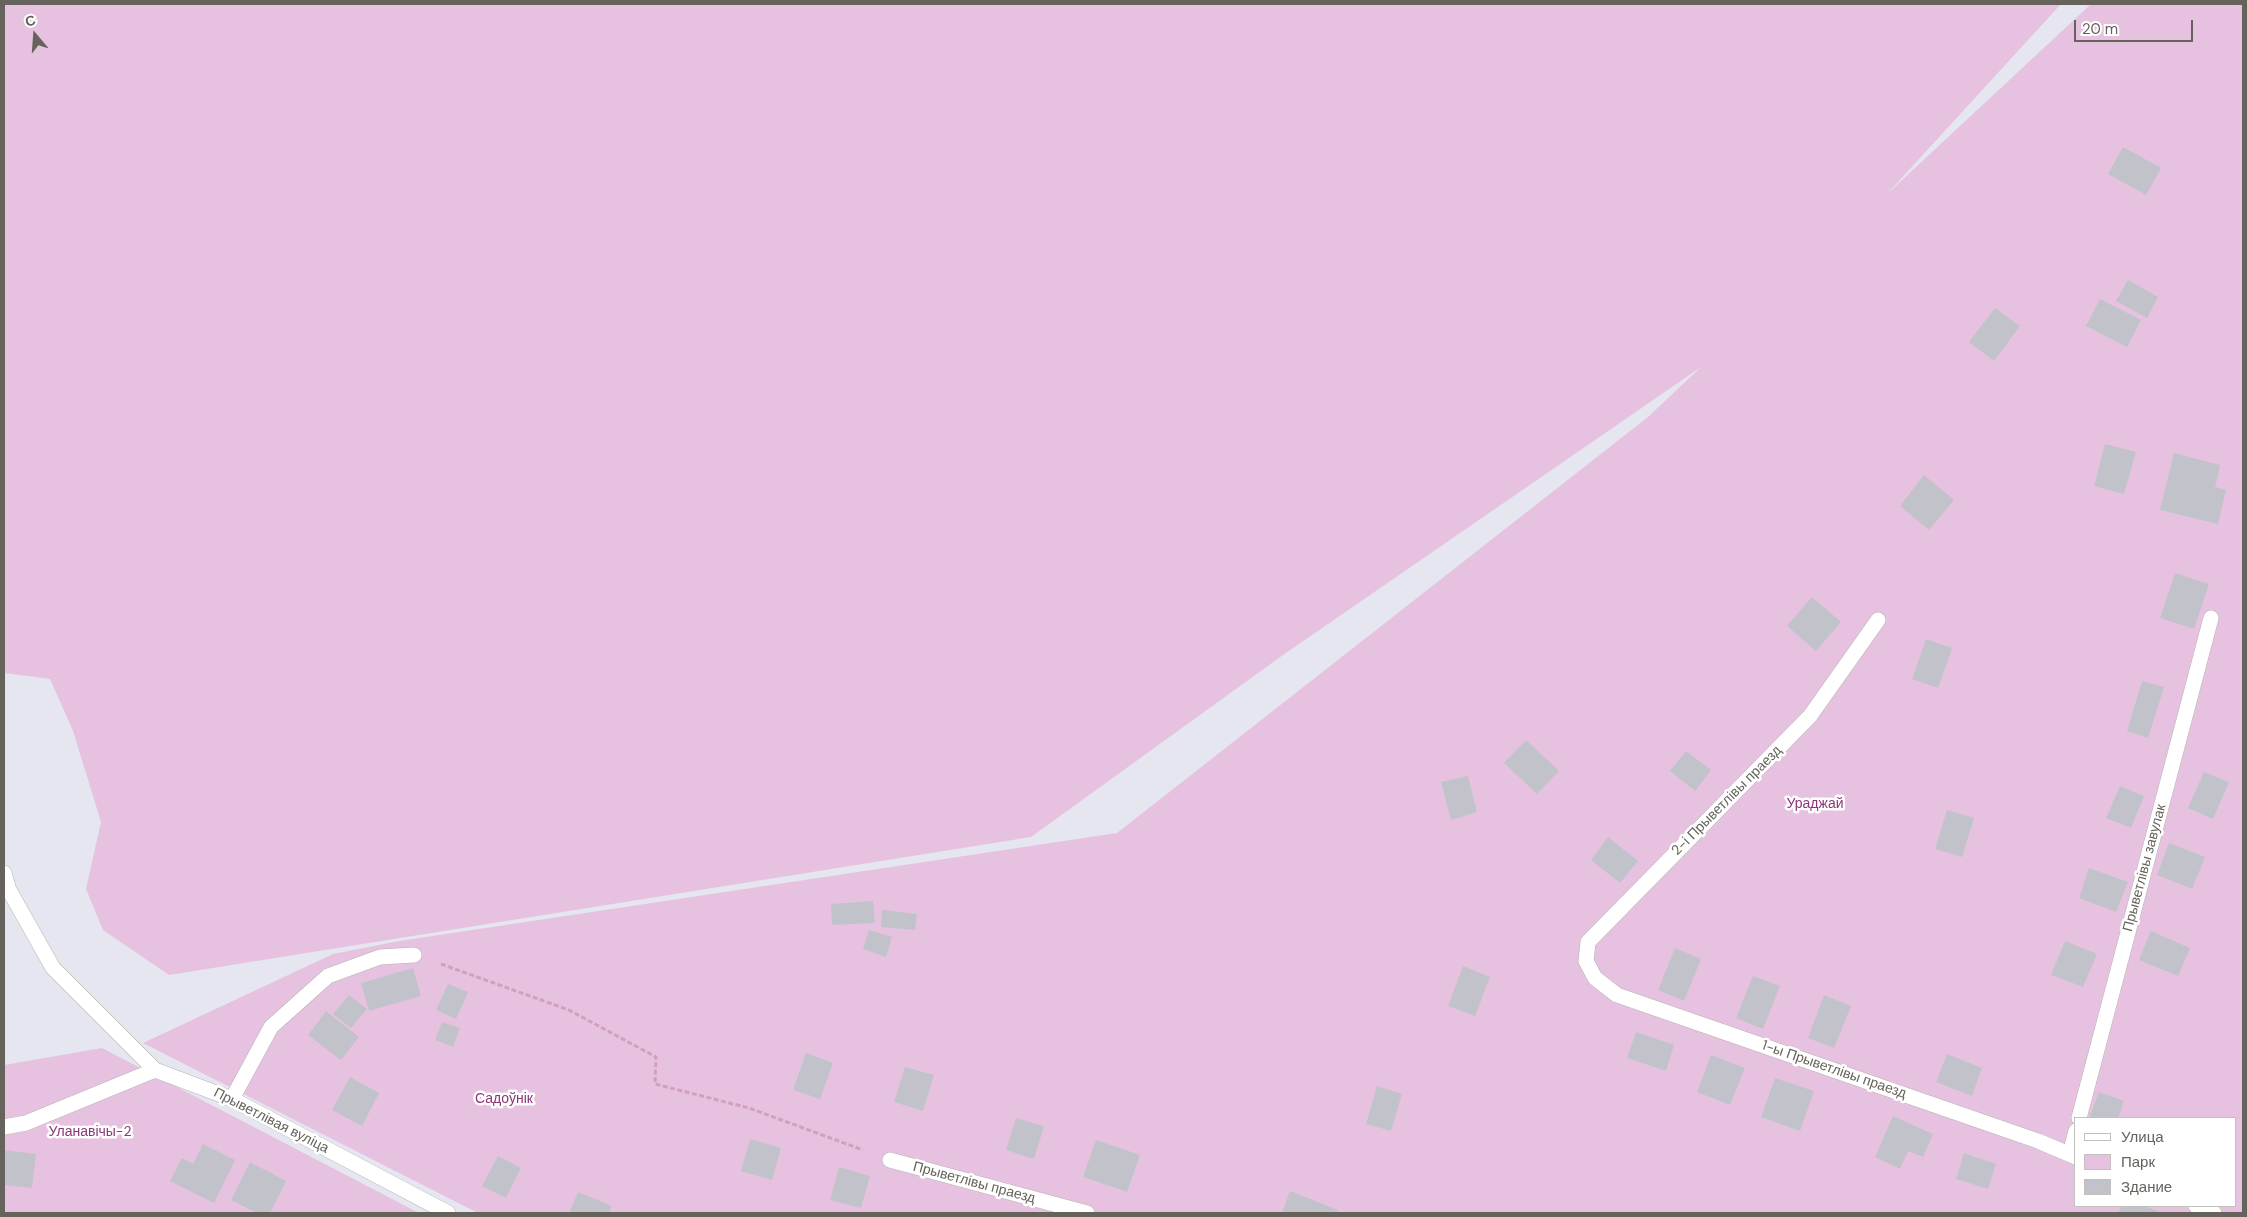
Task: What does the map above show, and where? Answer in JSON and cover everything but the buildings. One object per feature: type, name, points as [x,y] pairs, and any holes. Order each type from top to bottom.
[{"type":"street","name":"Прыветлівы завулак","points":[[2079,1117],[2212,618]]},
{"type":"street","name":"2-і Прыветлівы праезд","points":[[1595,978],[1586,961],[1588,942],[1810,716],[1878,620]]},
{"type":"street","points":[[4,874],[9,890],[53,968],[155,1070],[26,1123],[4,1127]]},
{"type":"street","points":[[232,1099],[271,1027],[328,976],[380,957],[414,955]]},
{"type":"street","name":"1-ы Прыветлівы праезд","points":[[1595,978],[1617,994],[2073,1156]]},
{"type":"street","name":"Прыветлівая вуліца","points":[[155,1070],[232,1099],[448,1213]]},
{"type":"street","name":"Прыветлівы праезд","points":[[890,1160],[1087,1213]]},
{"type":"street","points":[[2199,1207],[2214,1213]]},
{"type":"path","points":[[414,955],[577,1014],[656,1056],[654,1084],[749,1108],[890,1160]]},
{"type":"green space","points":[[4,4],[2061,4],[1887,194],[2091,4],[2243,4],[2243,1213],[478,1213],[143,1043],[333,954],[399,941],[1117,833],[1648,417],[1701,367],[1283,655],[1031,837],[169,975],[103,930],[86,889],[101,822],[73,731],[50,679],[4,673]]},
{"type":"green space","name":"Уланавічы-2","points":[[102,1048],[419,1213],[4,1213],[4,1065]]},
{"type":"park label","name":"Ураджай","points":[[1815,804]]},
{"type":"park label","name":"Садоўнік","points":[[504,1099]]}]
